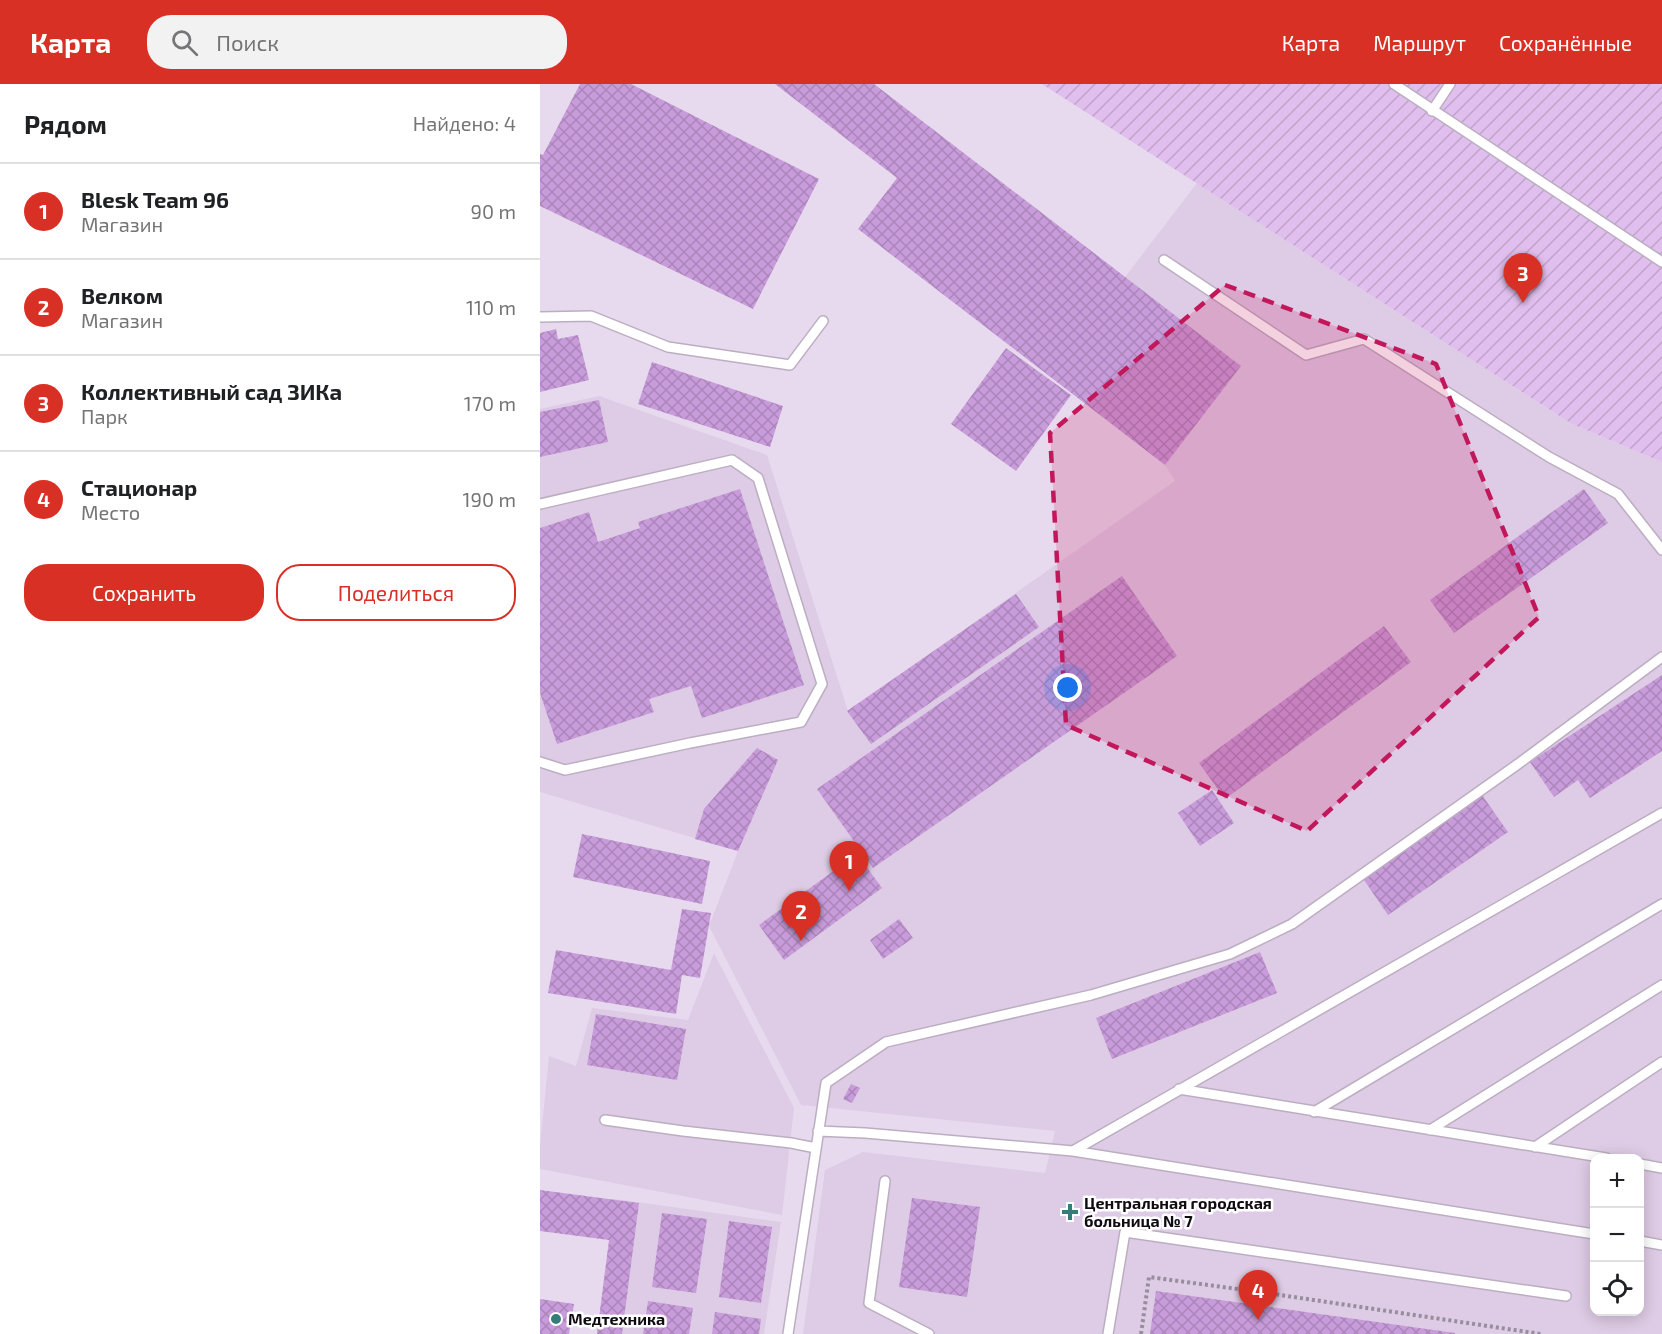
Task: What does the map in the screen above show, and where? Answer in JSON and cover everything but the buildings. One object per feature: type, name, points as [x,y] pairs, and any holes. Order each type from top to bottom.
[{"type":"lane","points":[[1394,84],[1662,262]]},
{"type":"lane","points":[[1432,111],[1450,84]]},
{"type":"lane","points":[[1164,260],[1306,355],[1364,339],[1549,457],[1618,494],[1662,550]]},
{"type":"lane","points":[[540,317],[591,316],[668,347],[790,365],[823,321]]},
{"type":"lane","points":[[540,504],[732,460],[758,478],[822,684],[801,722],[565,770],[540,762]]},
{"type":"lane","points":[[788,1334],[826,1083],[886,1042],[1091,995],[1230,954],[1292,924],[1518,764],[1662,657]]},
{"type":"lane","points":[[1073,1150],[1662,813]]},
{"type":"lane","points":[[1314,1112],[1662,904]]},
{"type":"lane","points":[[1430,1130],[1662,985]]},
{"type":"lane","points":[[1535,1147],[1662,1062]]},
{"type":"lane","points":[[1179,1089],[1590,1156]]},
{"type":"lane","points":[[605,1120],[816,1148]]},
{"type":"lane","points":[[818,1131],[1073,1150],[1590,1233]]},
{"type":"lane","points":[[1644,1165],[1662,1167]]},
{"type":"lane","points":[[885,1181],[869,1303],[929,1334]]},
{"type":"lane","points":[[1108,1334],[1125,1232],[1566,1296]]},
{"type":"lane","points":[[1644,1242],[1662,1245]]},
{"type":"path","points":[[1141,1334],[1149,1277],[1541,1334]]},
{"type":"path","points":[[1265,1306],[1267,1293]]},
{"type":"highlighted area","points":[[1225,285],[1436,364],[1539,617],[1307,831],[1066,725],[1050,433]]},
{"type":"shaded area","points":[[1042,84],[1662,84],[1662,462],[1572,424]]},
{"type":"shaded area","points":[[1197,183],[1572,424],[1662,462],[1662,1334],[803,1334],[825,1170],[863,1152],[1045,1173],[1055,1131],[801,1105],[709,926],[738,851],[540,792],[540,409],[599,396],[767,455],[848,711],[1175,481],[1165,465],[1241,366],[1125,277]]},
{"type":"shaded area","points":[[714,953],[794,1108],[782,1215],[540,1169],[540,1145],[549,1056],[576,1066],[592,1008],[688,1020]]},
{"type":"shaded area","points":[[615,1199],[781,1222],[764,1334],[597,1334]]},
{"type":"place","name":"Коллективный сад ЗИКа","points":[[1523,303]]},
{"type":"place","name":"Blesk Team 96","points":[[849,891]]},
{"type":"place","name":"Велком","points":[[801,941]]},
{"type":"place","name":"Центральная городская больница № 7","points":[[1070,1212]]},
{"type":"place","name":"Медтехника","points":[[556,1319]]},
{"type":"place","name":"Стационар","points":[[1258,1320]]}]
